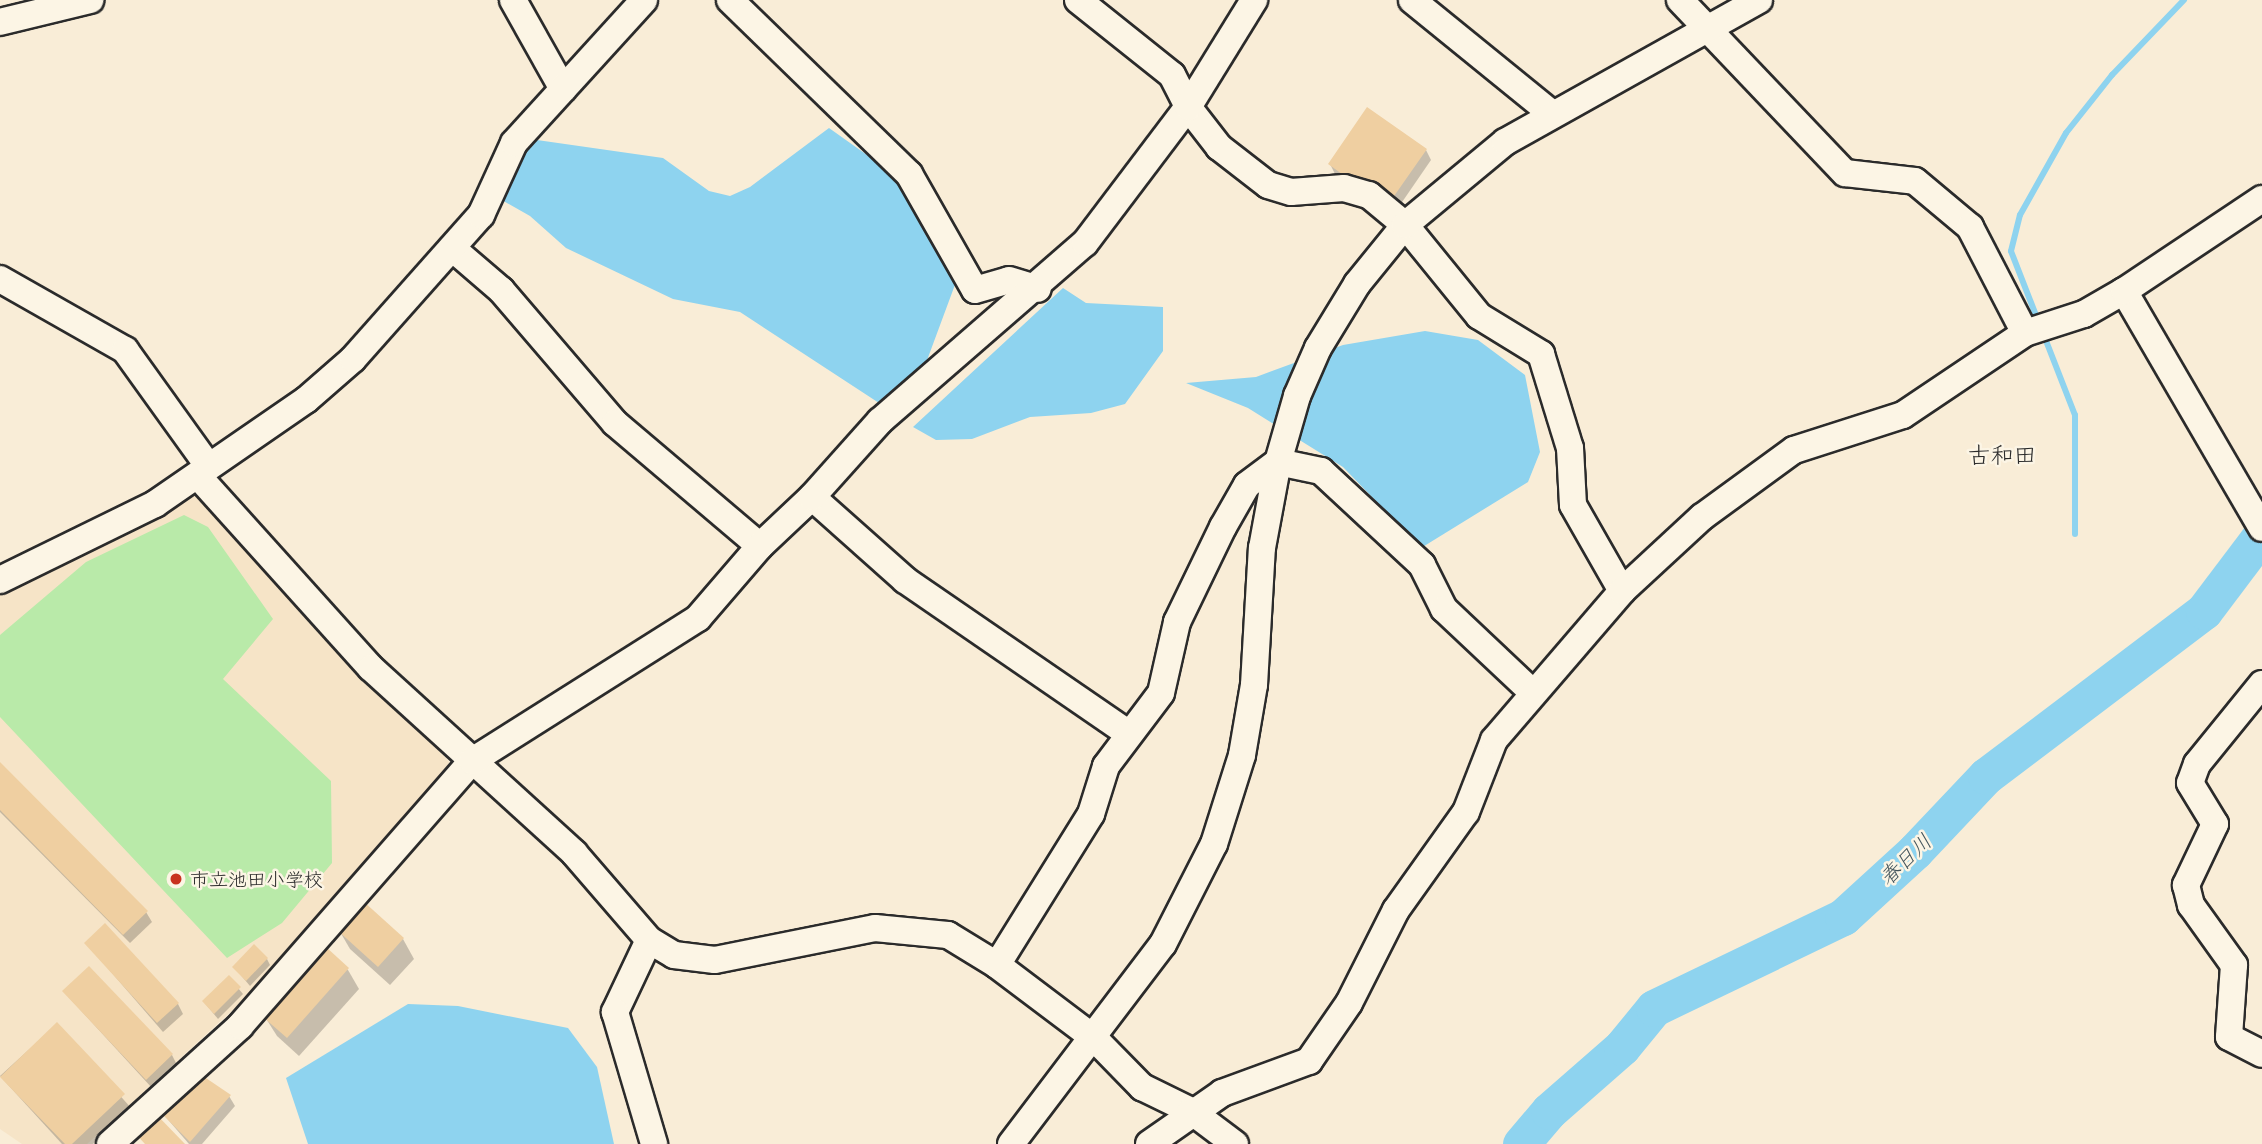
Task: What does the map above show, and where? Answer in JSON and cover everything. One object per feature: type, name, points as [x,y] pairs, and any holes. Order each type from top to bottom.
[{"type":"street","points":[[0,22],[90,0]]},
{"type":"street","points":[[513,0],[563,89]]},
{"type":"street","points":[[0,580],[155,504],[306,400],[353,359],[481,215],[514,143],[644,0]]},
{"type":"street","points":[[730,0],[909,174],[975,290],[1009,280],[1038,289]]},
{"type":"street","points":[[1078,0],[1172,75],[1188,107],[1219,147],[1268,185],[1291,192],[1344,188],[1369,195],[1405,225],[1479,316],[1541,354],[1570,449],[1573,505],[1622,592]]},
{"type":"street","points":[[110,1144],[240,1026],[472,761],[698,618],[760,546],[812,497],[880,421],[1038,289],[1085,243],[1188,107],[1254,0]]},
{"type":"street","points":[[1412,0],[1551,113]]},
{"type":"street","points":[[1680,0],[1845,173],[1914,181],[1970,227],[2025,333]]},
{"type":"street","points":[[1011,1144],[1163,944],[1214,844],[1242,755],[1254,685],[1262,548],[1278,462],[1297,396],[1318,348],[1357,284],[1405,225],[1505,142],[1551,113],[1759,0]]},
{"type":"street","points":[[1150,1144],[1191,1111],[1222,1093],[1309,1061],[1349,1003],[1396,910],[1466,812],[1494,740],[1532,692],[1622,592],[1702,517],[1794,450],[1903,415],[2025,333],[2084,314],[2124,291],[2262,198]]},
{"type":"street","points":[[452,248],[501,290],[615,423],[760,546]]},
{"type":"street","points":[[0,279],[125,351],[203,470],[371,668],[574,853],[649,940],[674,955],[715,960],[875,928],[948,935],[997,965],[1094,1038],[1143,1087],[1191,1111],[1235,1144]]},
{"type":"street","points":[[2124,291],[2262,528]]},
{"type":"street","points":[[997,965],[1091,814],[1106,766],[1128,733],[1161,693],[1177,622],[1223,527],[1247,485],[1278,462],[1321,471],[1422,565],[1444,610],[1532,692]]},
{"type":"street","points":[[812,497],[905,579],[1128,733]]},
{"type":"street","points":[[2262,684],[2197,764],[2190,783],[2215,824],[2186,885],[2192,905],[2234,965],[2229,1037],[2262,1054]]},
{"type":"street","points":[[649,940],[615,1012],[654,1144]]},
{"type":"shaded area","name":"市立池田小学校","points":[[198,494],[451,764],[251,993],[87,1144],[22,1144],[0,1129],[0,587]]},
{"type":"green space","points":[[184,515],[208,527],[273,619],[223,679],[331,781],[332,863],[282,923],[227,958],[0,717],[0,635],[86,562]]},
{"type":"water","points":[[829,128],[898,177],[956,282],[926,363],[879,403],[740,312],[673,299],[566,248],[530,216],[500,199],[530,139],[663,158],[709,191],[730,196],[750,187]]},
{"type":"water","points":[[1063,288],[1086,303],[1163,307],[1163,351],[1125,404],[1091,413],[1030,417],[972,439],[936,440],[913,427]]},
{"type":"water","points":[[1425,331],[1478,340],[1525,375],[1540,452],[1528,482],[1421,548],[1343,467],[1248,408],[1186,383],[1256,377],[1343,345]]},
{"type":"water","points":[[408,1004],[458,1006],[568,1028],[597,1067],[614,1144],[308,1144],[286,1078]]},
{"type":"building","points":[[1367,107],[1427,149],[1392,199],[1361,178],[1356,184],[1328,164]]},
{"type":"building","points":[[0,762],[148,911],[123,935],[0,810]]},
{"type":"building","points":[[363,901],[404,938],[378,967],[337,930]]},
{"type":"building","points":[[105,923],[179,1003],[157,1023],[84,943]]},
{"type":"building","points":[[254,944],[268,958],[246,981],[232,967]]},
{"type":"building","points":[[326,947],[349,968],[287,1038],[263,1017]]},
{"type":"building","points":[[89,966],[173,1054],[146,1080],[62,991]]},
{"type":"building","points":[[229,975],[241,987],[214,1014],[202,1001]]},
{"type":"building","points":[[57,1022],[125,1094],[72,1144],[65,1144],[0,1077]]},
{"type":"building","points":[[197,1072],[231,1095],[190,1142],[156,1108]]},
{"type":"building","points":[[154,1112],[185,1144],[145,1144],[134,1132]]},
{"type":"waterway","points":[[2039,323],[2011,251],[2020,215],[2066,133],[2112,75],[2184,0]]},
{"type":"waterway","points":[[2043,333],[2075,415],[2075,534]]},
{"type":"waterway","name":"春日川","points":[[1521,1144],[1549,1111],[1622,1047],[1654,1008],[1843,917],[1915,851],[1986,776],[2204,611],[2262,534]]},
{"type":"place","name":"市立池田小学校","points":[[176,879]]},
{"type":"district","name":"古和田","points":[[2002,454]]}]
